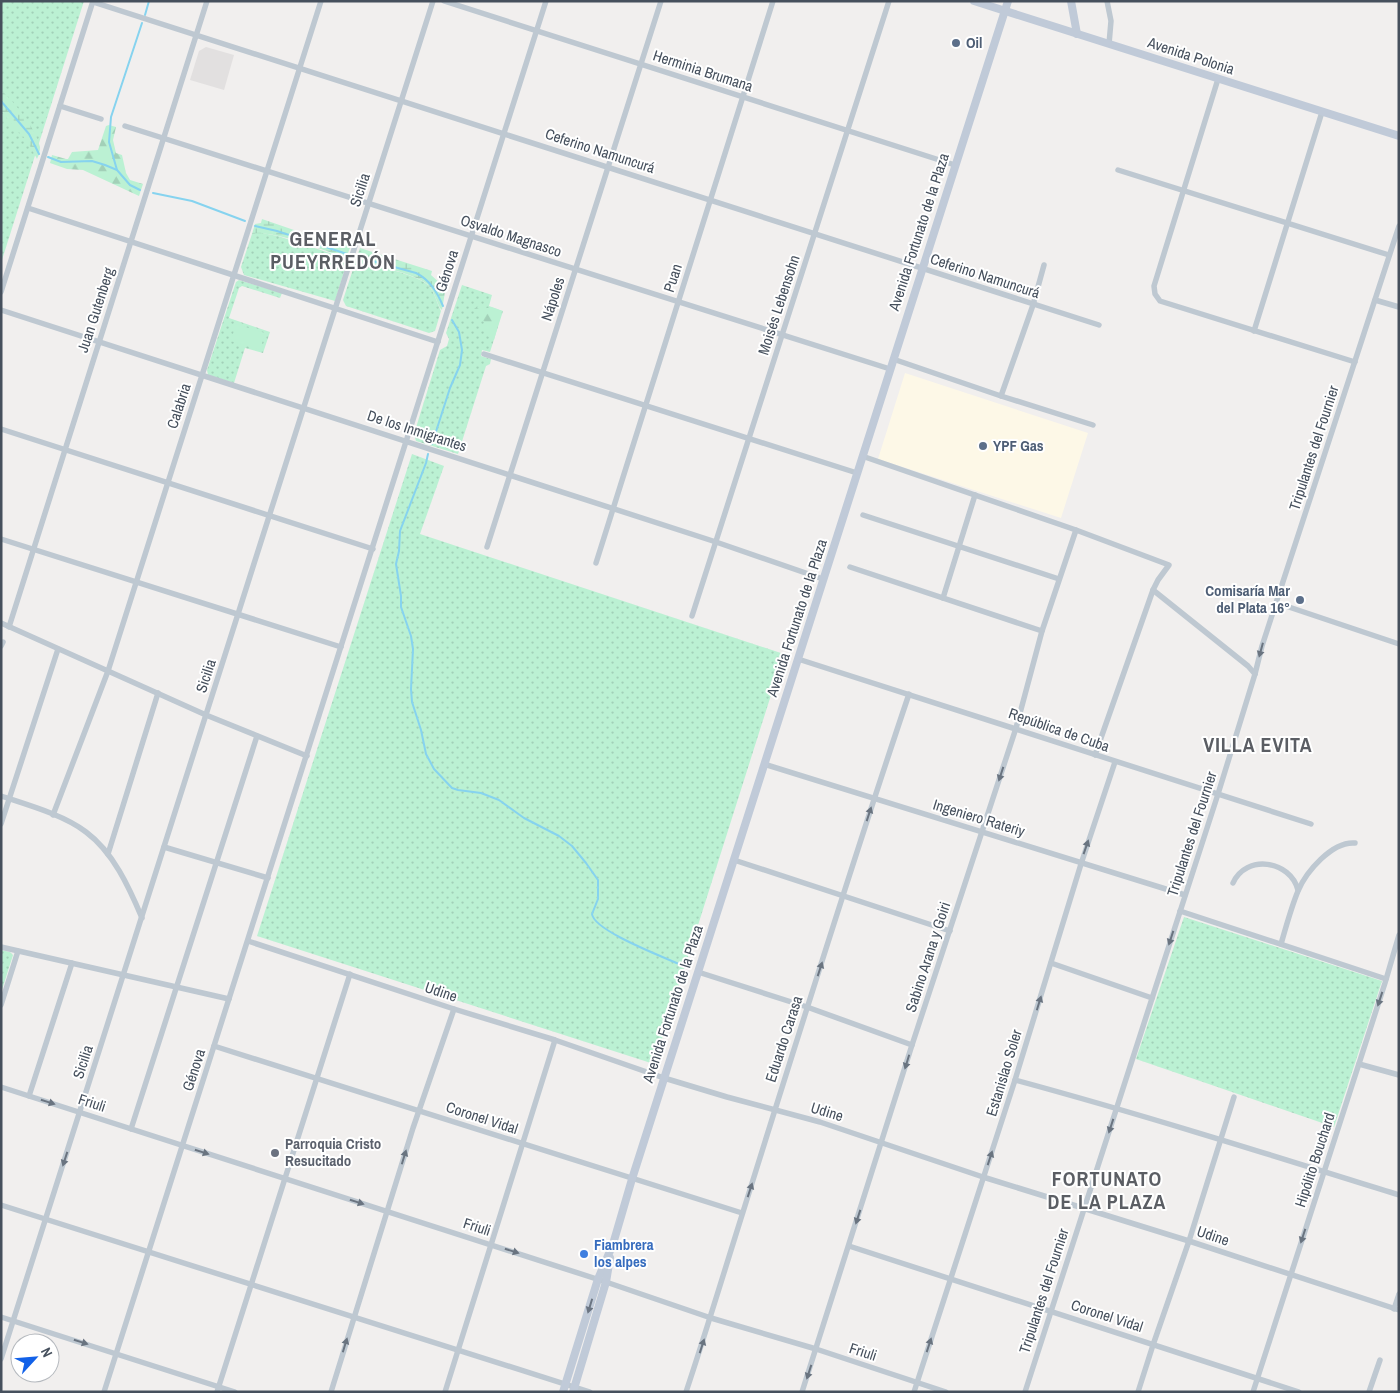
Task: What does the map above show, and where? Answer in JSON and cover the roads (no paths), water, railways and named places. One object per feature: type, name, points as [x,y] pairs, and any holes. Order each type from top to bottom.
[{"type":"main road","name":"Avenida Polonia","points":[[974,1],[1399,136]]},
{"type":"main road","name":"Avenida Fortunato de la Plaza","points":[[574,1389],[606,1282],[613,1244],[632,1178],[1008,1]]},
{"type":"main road","points":[[1071,1],[1077,34]]},
{"type":"main road","name":"Avenida Fortunato de la Plaza","points":[[564,1388],[598,1279],[613,1244]]},
{"type":"street","name":"Juan Gutenberg","points":[[9,627],[207,1]]},
{"type":"street","name":"Calabria","points":[[53,815],[108,671],[321,1]]},
{"type":"street","name":"Sicilia","points":[[1,1359],[433,1]]},
{"type":"street","name":"Herminia Brumana","points":[[444,1],[955,165]]},
{"type":"street","name":"Génova","points":[[104,1392],[546,1]]},
{"type":"street","name":"Nápoles","points":[[487,547],[661,1]]},
{"type":"street","name":"Puan","points":[[596,563],[712,200],[773,1]]},
{"type":"street","name":"Moisés Lebensohn","points":[[692,616],[889,1]]},
{"type":"street","points":[[1107,1],[1111,21],[1108,44]]},
{"type":"street","name":"Ceferino Namuncurá","points":[[93,2],[1098,325]]},
{"type":"street","points":[[1,292],[93,2]]},
{"type":"street","points":[[1218,79],[1154,286],[1155,294],[1160,300],[1355,362]]},
{"type":"street","points":[[60,106],[101,119]]},
{"type":"street","points":[[1254,331],[1322,112]]},
{"type":"street","name":"Osvaldo Magnasco","points":[[125,126],[890,369]]},
{"type":"street","points":[[1118,170],[1389,255]]},
{"type":"street","points":[[28,208],[438,342]]},
{"type":"street","name":"Tripulantes del Fournier","points":[[1025,1392],[1186,895],[1262,646],[1399,226]]},
{"type":"street","points":[[1001,396],[1033,305],[1044,265]]},
{"type":"street","points":[[1375,300],[1399,307]]},
{"type":"street","name":"De los Inmigrantes","points":[[1,310],[613,508],[823,580]]},
{"type":"street","points":[[484,354],[857,473]]},
{"type":"street","points":[[893,359],[1093,425]]},
{"type":"street","points":[[1,429],[373,549]]},
{"type":"street","points":[[862,456],[1076,530],[1169,565],[1153,590],[1095,755]]},
{"type":"street","points":[[943,598],[974,495]]},
{"type":"street","points":[[863,515],[1059,579]]},
{"type":"street","name":"Sabino Arana y Goiri","points":[[802,1392],[912,1045],[1016,728],[1042,631],[1076,530]]},
{"type":"street","points":[[1,539],[341,647]]},
{"type":"street","points":[[850,567],[1042,631]]},
{"type":"street","points":[[1153,590],[1248,666],[1255,674]]},
{"type":"street","points":[[1277,603],[1399,644]]},
{"type":"street","points":[[1,624],[206,715],[307,756]]},
{"type":"street","points":[[1,824],[58,649]]},
{"type":"street","name":"República de Cuba","points":[[798,659],[1311,824]]},
{"type":"street","points":[[108,854],[158,693]]},
{"type":"street","name":"Eduardo Carasa","points":[[686,1392],[908,694]]},
{"type":"street","points":[[131,1129],[257,736]]},
{"type":"street","name":"Estanislao Soler","points":[[914,1392],[1016,1080],[1081,864],[1115,762]]},
{"type":"street","name":"Ingeniero Rateriy","points":[[764,764],[1081,864],[1186,895]]},
{"type":"street","points":[[1,796],[53,815],[87,832],[108,854],[128,888],[142,918]]},
{"type":"street","points":[[1281,944],[1298,890],[1313,867],[1322,858],[1344,844],[1355,843]]},
{"type":"street","points":[[164,847],[268,878]]},
{"type":"street","points":[[734,860],[950,931]]},
{"type":"street","points":[[1232,883],[1236,876],[1246,867],[1258,863],[1280,868],[1292,878],[1298,890]]},
{"type":"street","points":[[1180,911],[1386,979]]},
{"type":"street","name":"Hipólito Bouchard","points":[[1254,1392],[1399,935]]},
{"type":"street","name":"Udine","points":[[248,941],[454,1010],[555,1040],[664,1078],[820,1122],[983,1177],[1189,1241],[1396,1310]]},
{"type":"street","points":[[1,947],[229,1000]]},
{"type":"street","points":[[1,1004],[18,951]]},
{"type":"street","points":[[29,1096],[72,963]]},
{"type":"street","points":[[1051,963],[1152,998]]},
{"type":"street","points":[[698,972],[808,1007],[912,1045]]},
{"type":"street","points":[[218,1389],[350,974]]},
{"type":"street","points":[[331,1392],[418,1111],[454,1010]]},
{"type":"street","points":[[445,1392],[555,1040]]},
{"type":"street","name":"Coronel Vidal","points":[[214,1046],[742,1213]]},
{"type":"street","points":[[1359,1064],[1399,1075]]},
{"type":"street","points":[[1016,1080],[1220,1138],[1399,1196]]},
{"type":"street","name":"Friuli","points":[[1,1087],[598,1279],[711,1318],[816,1349],[946,1392]]},
{"type":"street","points":[[1138,1392],[1189,1241],[1234,1097]]},
{"type":"street","points":[[1,1205],[458,1349],[564,1388],[590,1392]]},
{"type":"street","name":"Coronel Vidal","points":[[849,1246],[1299,1392]]},
{"type":"street","points":[[1396,1310],[1399,1294]]},
{"type":"street","points":[[1,1316],[218,1389],[235,1392]]},
{"type":"street","points":[[1368,1392],[1380,1360]]},
{"type":"waterway","points":[[145,15],[149,1]]},
{"type":"waterway","points":[[117,170],[109,142],[111,117],[142,23]]},
{"type":"waterway","points":[[1,101],[29,134],[39,154]]},
{"type":"waterway","points":[[48,157],[61,162],[92,161],[105,165],[117,170],[130,185],[140,190]]},
{"type":"waterway","points":[[153,193],[192,201],[245,221]]},
{"type":"waterway","points":[[255,226],[277,231],[347,254]]},
{"type":"waterway","points":[[358,257],[416,273],[433,287],[443,306]]},
{"type":"waterway","points":[[432,444],[450,388],[460,365],[462,350],[459,332],[452,320]]},
{"type":"waterway","points":[[428,454],[400,531],[396,564],[401,607],[411,636],[413,649],[412,702],[426,754],[434,769],[452,788],[481,793],[499,800],[524,818],[559,836],[572,846],[598,880],[598,899],[592,914],[596,921],[617,935],[681,965]]},
{"type":"place","name":"Oil","points":[[956,43]]},
{"type":"place","name":"YPF Gas","points":[[983,446]]},
{"type":"place","name":"Comisaría Mar del Plata 16°","points":[[1300,600]]},
{"type":"place","name":"Parroquia Cristo Resucitado","points":[[275,1153]]},
{"type":"place","name":"Fiambrera los alpes","points":[[584,1254]]},
{"type":"district","name":"GENERAL PUEYRREDÓN","points":[[333,250]]},
{"type":"district","name":"VILLA EVITA","points":[[1258,745]]},
{"type":"district","name":"FORTUNATO DE LA PLAZA","points":[[1107,1190]]}]
